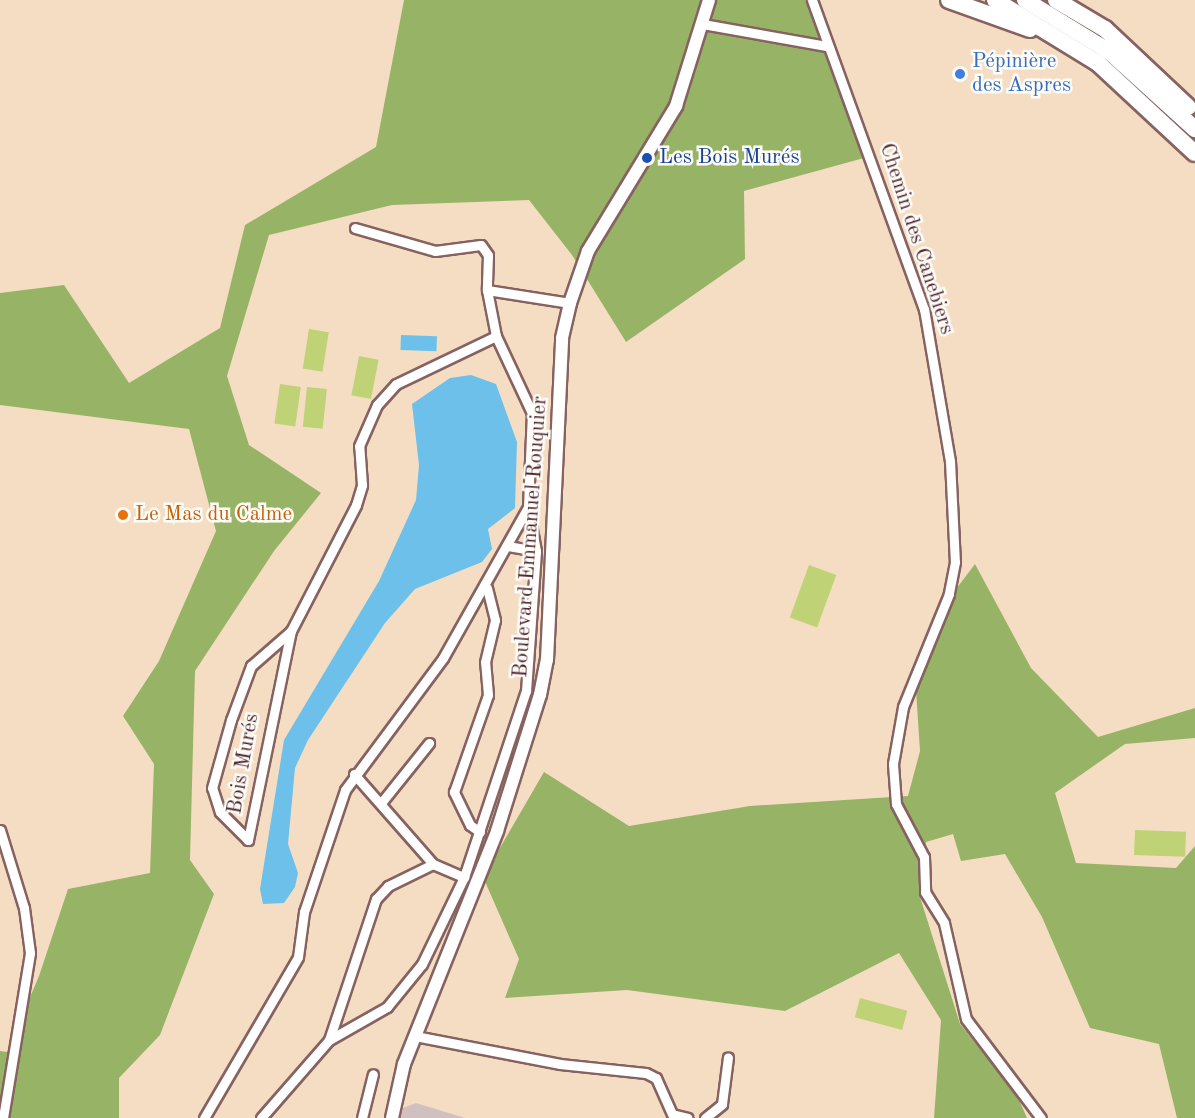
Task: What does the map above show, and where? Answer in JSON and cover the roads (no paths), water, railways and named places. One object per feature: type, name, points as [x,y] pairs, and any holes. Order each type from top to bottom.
[{"type":"highway","points":[[949,0],[1025,26],[1098,63]]},
{"type":"highway","points":[[995,0],[1098,63],[1195,153]]},
{"type":"highway","points":[[1025,0],[1110,52],[1195,129]]},
{"type":"highway","points":[[1056,0],[1124,44],[1195,115]]},
{"type":"street","name":"Boulevard Emmanuel Rouquier","points":[[392,1118],[415,1036],[497,831],[540,695],[548,642],[562,338],[570,303],[588,251],[676,106],[703,24],[708,0]]},
{"type":"street","name":"Chemin des Canebiers","points":[[812,0],[826,46],[924,309],[950,460],[953,573],[950,594],[903,706],[893,764],[896,804],[924,856],[924,892],[944,923],[966,1019],[1041,1118]]},
{"type":"street","points":[[703,24],[826,46]]},
{"type":"street","points":[[261,1118],[329,1040],[394,998],[440,933],[464,877],[526,692],[536,551],[528,507],[532,413],[496,336],[487,291],[488,255],[481,245],[435,250],[355,228]]},
{"type":"street","points":[[487,291],[570,303]]},
{"type":"street","name":"Bois Murés","points":[[291,631],[251,666],[212,788],[220,812],[248,840],[291,631],[356,505],[362,485],[359,446],[377,405],[396,384],[496,336]]},
{"type":"street","points":[[204,1118],[298,957],[304,912],[354,774],[408,710],[486,588],[528,507]]},
{"type":"street","points":[[508,546],[536,551]]},
{"type":"street","points":[[480,831],[470,825],[454,792],[488,695],[485,662],[495,620],[486,588]]},
{"type":"street","points":[[381,803],[429,743]]},
{"type":"street","points":[[354,774],[433,864],[464,877]]},
{"type":"street","points":[[0,830],[24,908],[30,953],[3,1118]]},
{"type":"street","points":[[329,1040],[376,899],[388,886],[433,864]]},
{"type":"street","points":[[415,1036],[560,1065],[646,1073],[656,1078],[672,1114],[688,1118]]},
{"type":"street","points":[[705,1118],[722,1104],[728,1057]]},
{"type":"street","points":[[362,1118],[373,1074]]},
{"type":"water","points":[[401,335],[437,336],[436,351],[400,350]]},
{"type":"water","points":[[471,375],[496,384],[517,442],[515,508],[488,529],[492,549],[482,562],[415,589],[385,623],[308,740],[295,768],[288,844],[298,873],[295,887],[284,903],[263,904],[260,889],[284,740],[379,581],[416,500],[419,465],[412,404],[450,378]]},
{"type":"place","name":"Pépinière des Aspres","points":[[960,74]]},
{"type":"place","name":"Les Bois Murés","points":[[647,158]]},
{"type":"place","name":"Le Mas du Calme","points":[[123,515]]}]
